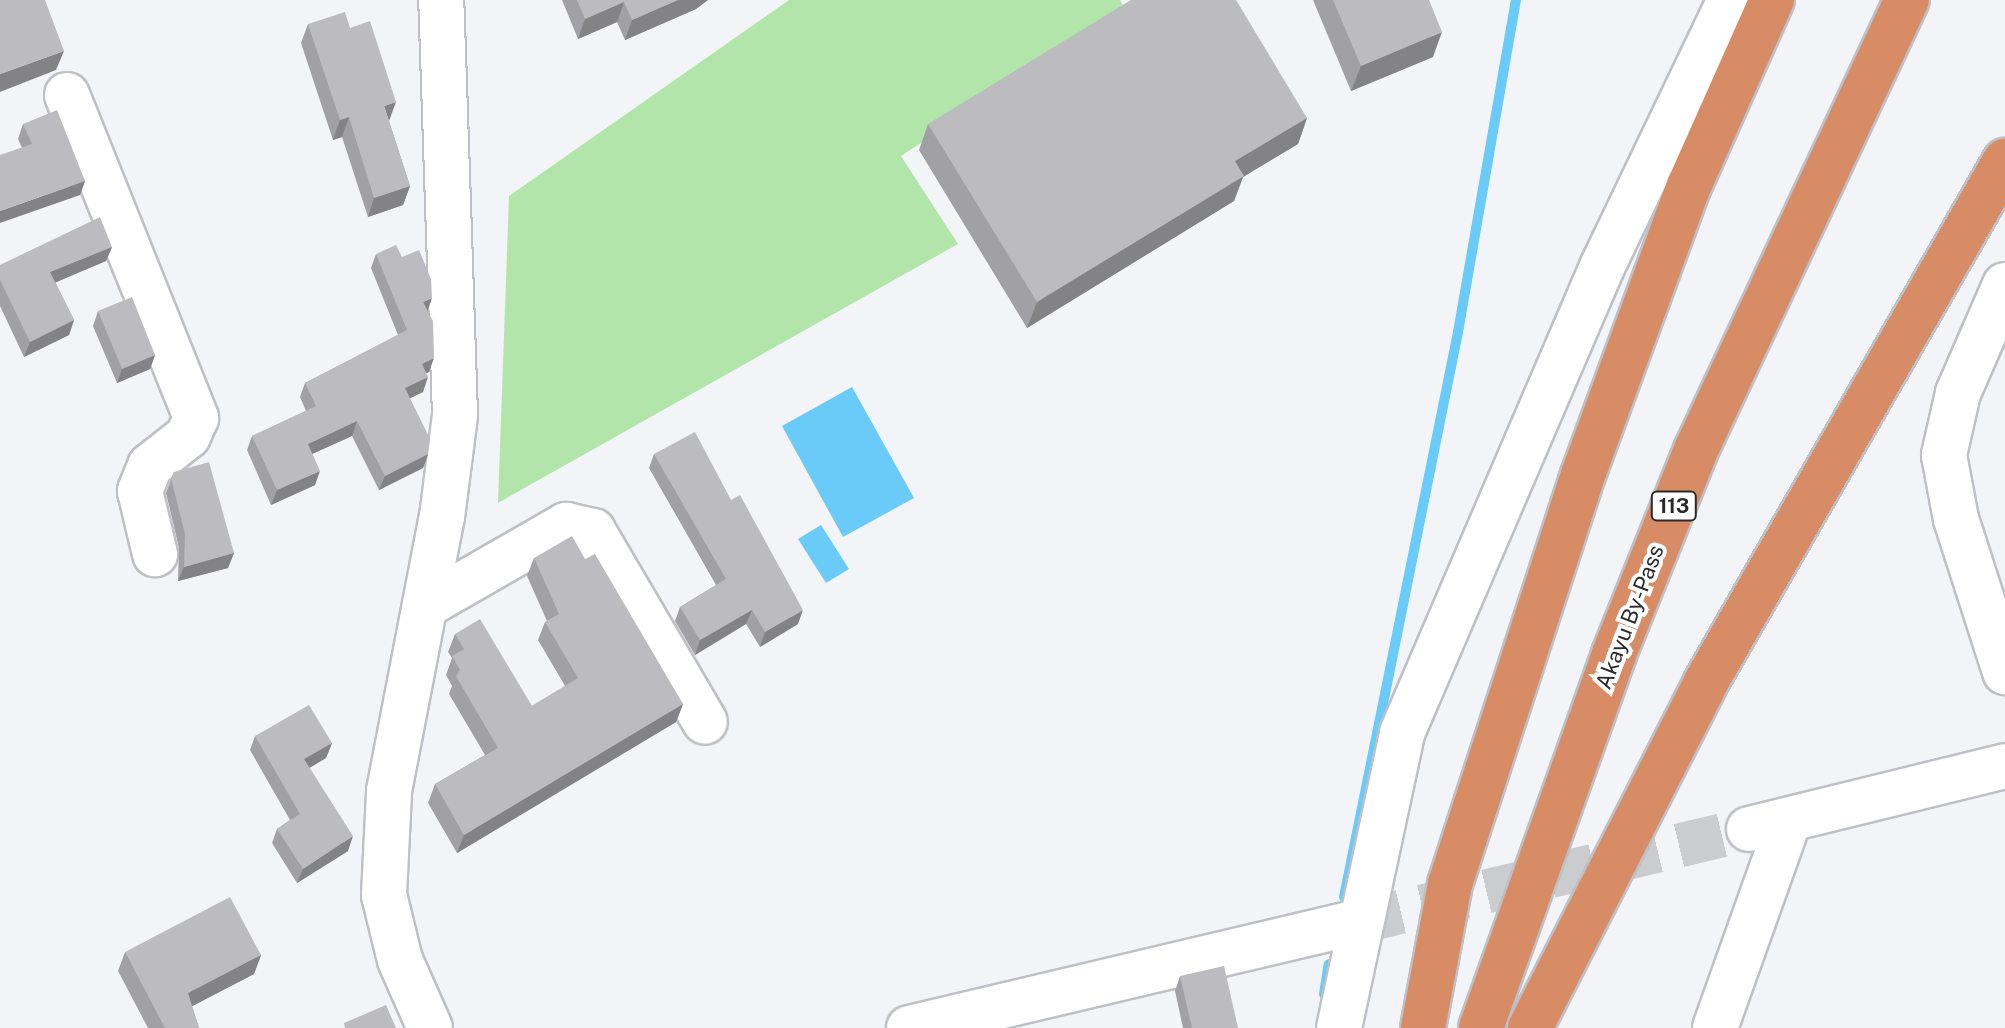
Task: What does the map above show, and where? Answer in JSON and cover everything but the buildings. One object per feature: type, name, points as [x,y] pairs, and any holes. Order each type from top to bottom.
[{"type":"highway","points":[[1423,1028],[1450,884],[1583,475],[1689,186],[1772,0]]},
{"type":"highway","name":"Akayu By-Pass","points":[[1481,1028],[1614,654],[1696,450],[1907,0]]},
{"type":"highway","points":[[1530,1028],[1706,682],[2005,161]]},
{"type":"street","points":[[430,1028],[400,960],[384,895],[389,791],[425,606],[455,415],[441,0]]},
{"type":"street","points":[[1339,1028],[1358,922],[1402,733],[1602,267],[1730,0]]},
{"type":"street","points":[[67,95],[196,418],[188,436],[150,466],[140,491],[155,554]]},
{"type":"street","points":[[2005,285],[1958,393],[1944,455],[1956,519],[2005,672]]},
{"type":"street","points":[[425,606],[566,525],[593,531],[705,722]]},
{"type":"street","points":[[1715,1028],[1768,826],[2005,766]]},
{"type":"street","points":[[909,1028],[1358,922]]},
{"type":"green space","points":[[789,0],[1120,0],[1126,10],[901,156],[958,244],[498,503],[509,196]]},
{"type":"water","points":[[852,387],[914,498],[843,537],[782,426]]},
{"type":"water","points":[[821,525],[849,569],[826,583],[798,539]]},
{"type":"waterway","points":[[1344,897],[1458,332],[1516,0]]},
{"type":"waterway","points":[[1324,994],[1329,964]]},
{"type":"tunnel","points":[[1358,922],[1749,829]]}]
